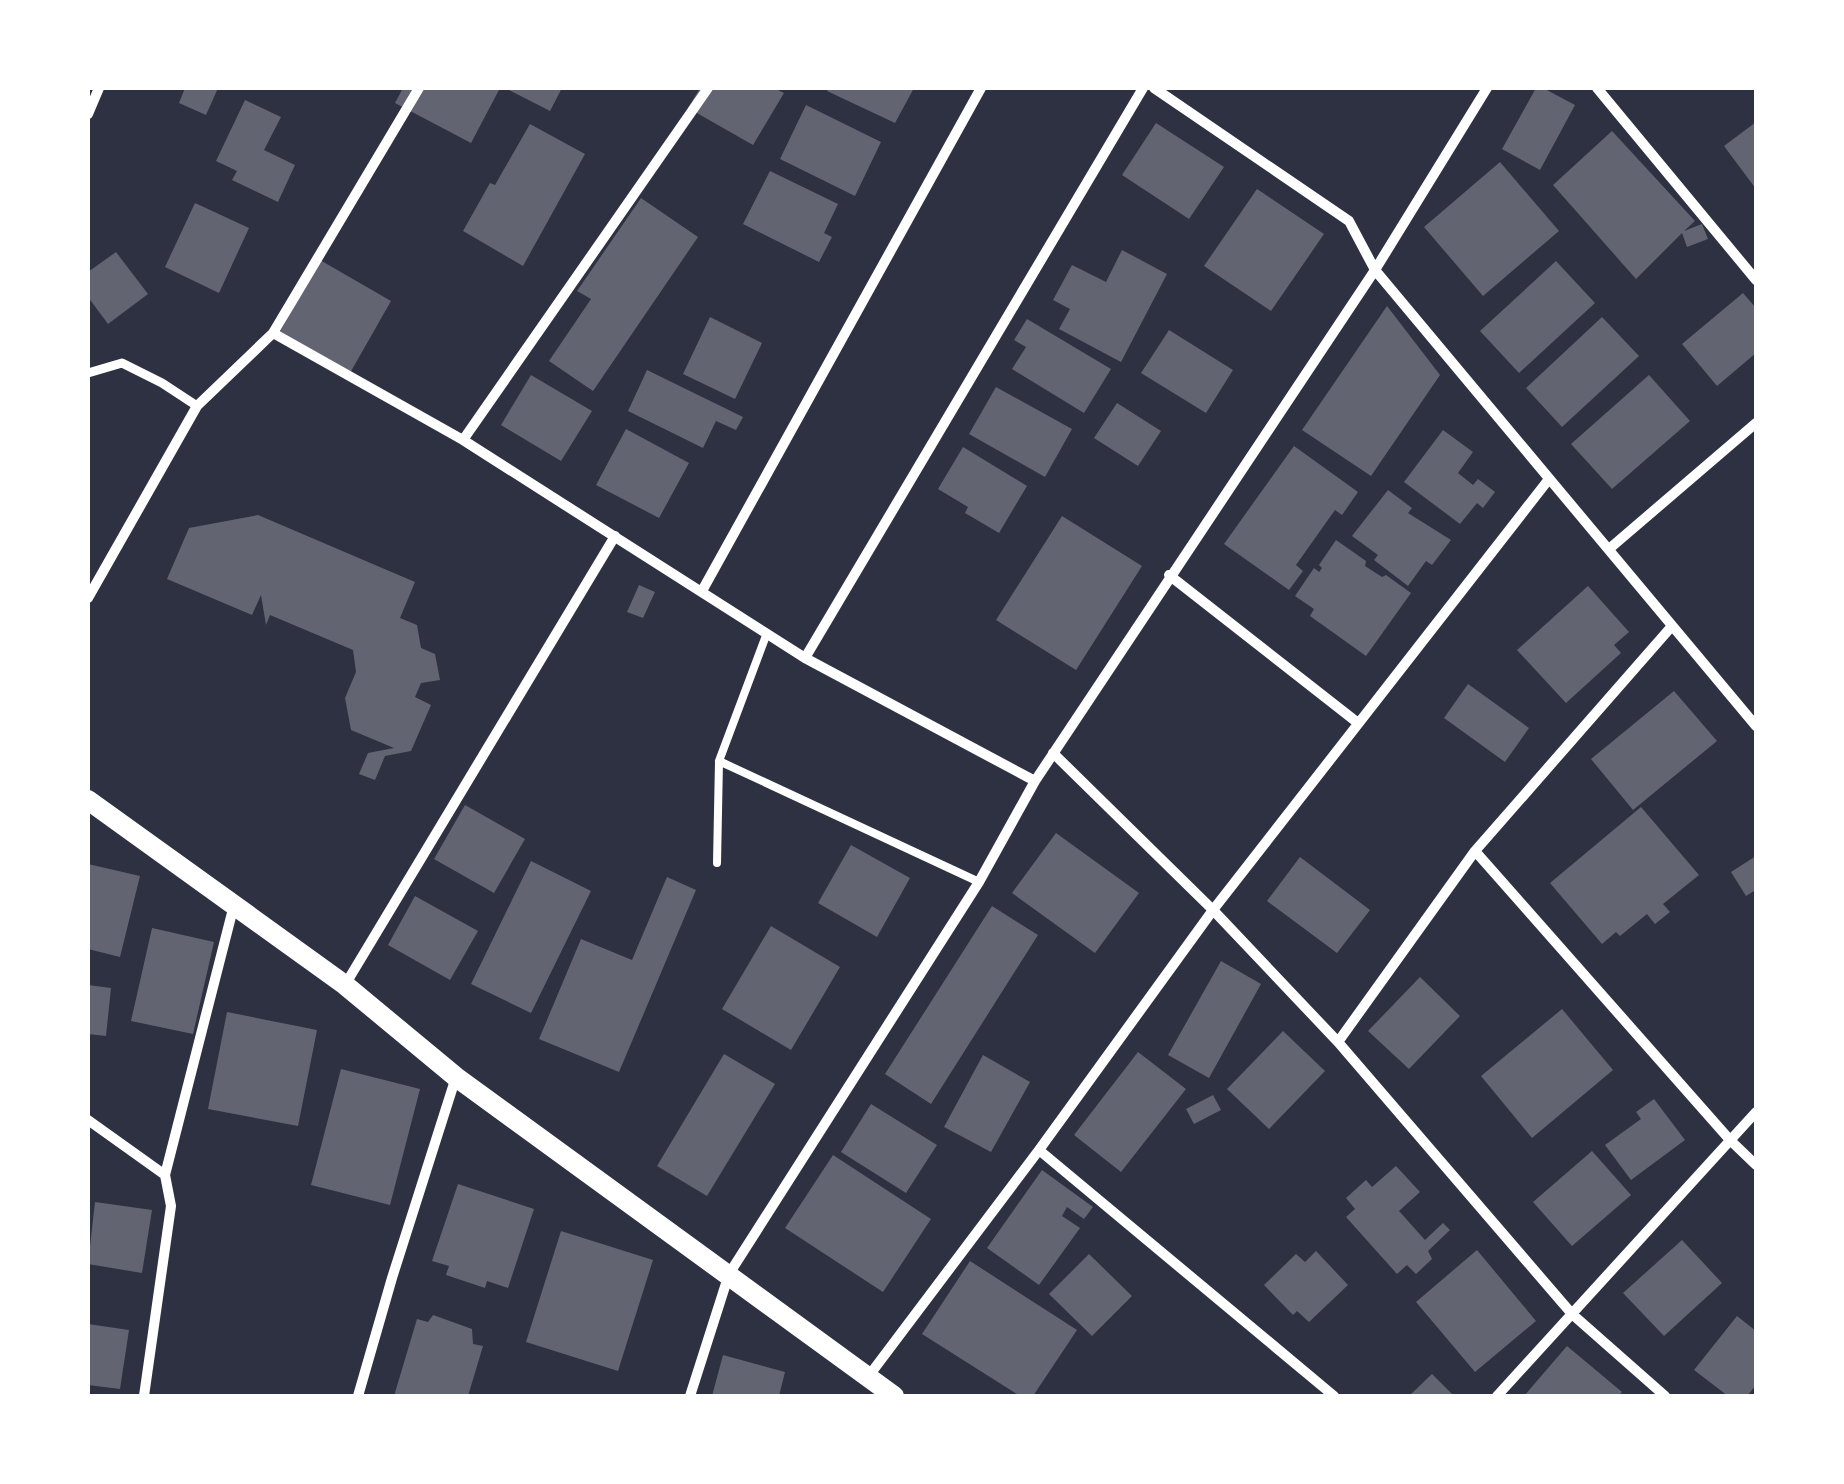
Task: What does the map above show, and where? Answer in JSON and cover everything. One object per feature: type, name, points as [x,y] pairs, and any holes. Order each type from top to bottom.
[{"type":"main road","points":[[88,800],[345,986],[456,1077],[894,1396]]},
{"type":"street","points":[[88,114],[99,88]]},
{"type":"street","points":[[88,598],[197,406],[273,332],[418,88]]},
{"type":"street","points":[[462,440],[706,88]]},
{"type":"street","points":[[702,591],[980,88]]},
{"type":"street","points":[[805,658],[1143,88]]},
{"type":"street","points":[[1154,88],[1349,220],[1376,270],[1756,726]]},
{"type":"street","points":[[690,1396],[729,1274],[979,882],[1052,753],[1376,270],[1486,88]]},
{"type":"street","points":[[1597,88],[1756,280]]},
{"type":"street","points":[[273,332],[462,440],[805,658],[1035,781]]},
{"type":"street","points":[[88,373],[122,363],[197,406]]},
{"type":"street","points":[[1608,548],[1756,424]]},
{"type":"street","points":[[867,1378],[1039,1150],[1212,910],[1549,479]]},
{"type":"street","points":[[345,986],[616,536]]},
{"type":"street","points":[[1169,574],[1358,723]]},
{"type":"street","points":[[1338,1042],[1475,851],[1672,626]]},
{"type":"street","points":[[1052,753],[1212,910],[1338,1042],[1572,1314],[1666,1396]]},
{"type":"street","points":[[1475,851],[1756,1166]]},
{"type":"street","points":[[144,1396],[171,1206],[164,1175],[234,906]]},
{"type":"street","points":[[358,1396],[456,1077]]},
{"type":"street","points":[[1497,1396],[1756,1112]]},
{"type":"street","points":[[88,1120],[164,1175]]},
{"type":"street","points":[[1039,1150],[1334,1396]]},
{"type":"lane","points":[[718,863],[718,761],[768,634]]},
{"type":"lane","points":[[718,761],[979,882]]},
{"type":"building","points":[[185,88],[218,88],[206,115],[179,103]]},
{"type":"building","points":[[403,88],[500,88],[471,143],[395,103]]},
{"type":"building","points":[[505,88],[562,88],[550,111]]},
{"type":"building","points":[[700,88],[774,88],[784,93],[753,145],[688,108]]},
{"type":"building","points":[[914,88],[895,123],[827,91]]},
{"type":"building","points":[[1536,88],[1575,105],[1540,170],[1502,149]]},
{"type":"building","points":[[245,100],[281,117],[264,150],[295,165],[278,202],[232,180],[237,171],[216,161]]},
{"type":"building","points":[[806,105],[881,142],[855,196],[780,159]]},
{"type":"building","points":[[1756,122],[1756,189],[1724,146]]},
{"type":"building","points":[[1156,123],[1224,167],[1189,219],[1122,175]]},
{"type":"building","points":[[530,124],[585,154],[523,266],[463,231]]},
{"type":"building","points":[[1612,131],[1695,221],[1684,231],[1702,224],[1708,239],[1687,247],[1682,233],[1636,279],[1553,185]]},
{"type":"building","points":[[1500,162],[1559,231],[1483,296],[1424,227]]},
{"type":"building","points":[[770,171],[838,204],[824,233],[832,237],[819,262],[743,224]]},
{"type":"building","points":[[1257,189],[1324,234],[1271,311],[1204,266]]},
{"type":"building","points":[[641,198],[698,237],[593,391],[549,361],[591,299],[577,291]]},
{"type":"building","points":[[195,203],[249,228],[219,293],[165,267]]},
{"type":"building","points":[[1122,250],[1167,274],[1121,362],[1059,329],[1070,309],[1053,300],[1072,265],[1106,282]]},
{"type":"building","points":[[116,252],[148,294],[108,324],[88,297],[88,272]]},
{"type":"building","points":[[320,260],[391,301],[350,373],[280,332]]},
{"type":"building","points":[[1556,261],[1595,303],[1519,373],[1480,331]]},
{"type":"building","points":[[1743,293],[1756,308],[1756,353],[1717,386],[1682,344]]},
{"type":"building","points":[[1387,306],[1440,375],[1371,476],[1302,430]]},
{"type":"building","points":[[710,317],[762,343],[735,399],[683,374]]},
{"type":"building","points":[[1602,317],[1639,356],[1562,427],[1526,388]]},
{"type":"building","points":[[1027,319],[1111,369],[1084,413],[1012,369],[1026,347],[1014,340]]},
{"type":"building","points":[[1169,330],[1233,370],[1206,413],[1141,373]]},
{"type":"building","points":[[647,370],[743,417],[736,430],[716,421],[703,448],[628,411]]},
{"type":"building","points":[[531,375],[592,411],[561,461],[501,425]]},
{"type":"building","points":[[1649,375],[1690,421],[1612,489],[1571,444]]},
{"type":"building","points":[[996,387],[1072,429],[1045,477],[969,434]]},
{"type":"building","points":[[1117,403],[1161,431],[1138,466],[1094,438]]},
{"type":"building","points":[[626,429],[689,463],[659,518],[596,485]]},
{"type":"building","points":[[1443,430],[1473,452],[1458,473],[1473,485],[1478,479],[1495,492],[1483,508],[1477,503],[1460,524],[1404,482]]},
{"type":"building","points":[[1294,446],[1358,492],[1342,515],[1335,510],[1296,565],[1303,571],[1289,590],[1224,544]]},
{"type":"building","points":[[963,447],[1027,486],[999,533],[965,513],[968,507],[938,489]]},
{"type":"building","points":[[1388,490],[1412,508],[1408,513],[1451,540],[1432,565],[1426,561],[1408,586],[1374,560],[1378,555],[1352,536]]},
{"type":"building","points":[[258,515],[415,582],[400,618],[417,625],[421,648],[435,654],[440,680],[421,683],[415,697],[431,705],[411,751],[385,756],[375,780],[359,774],[368,753],[394,748],[351,730],[345,698],[356,672],[353,650],[270,615],[266,625],[261,595],[252,615],[167,579],[189,528]]},
{"type":"building","points":[[1062,516],[1142,566],[1076,670],[996,620]]},
{"type":"building","points":[[1336,540],[1366,561],[1365,566],[1411,593],[1366,656],[1310,616],[1314,609],[1295,596],[1314,568],[1319,572],[1322,568],[1319,565]]},
{"type":"building","points":[[639,585],[655,592],[643,618],[627,612]]},
{"type":"building","points":[[1588,586],[1629,632],[1614,645],[1621,653],[1566,703],[1517,650]]},
{"type":"building","points":[[1468,684],[1529,728],[1505,762],[1444,718]]},
{"type":"building","points":[[1674,691],[1717,741],[1633,810],[1591,759]]},
{"type":"building","points":[[465,805],[525,839],[494,893],[434,859]]},
{"type":"building","points":[[1641,807],[1699,875],[1663,904],[1670,912],[1655,924],[1647,914],[1620,936],[1616,932],[1602,944],[1550,883]]},
{"type":"building","points":[[1056,833],[1139,893],[1095,953],[1012,893]]},
{"type":"building","points":[[851,845],[910,878],[877,937],[818,903]]},
{"type":"building","points":[[1756,856],[1756,895],[1754,891],[1746,896],[1731,872]]},
{"type":"building","points":[[1300,857],[1370,910],[1337,953],[1267,901]]},
{"type":"building","points":[[531,861],[591,891],[531,1013],[471,984]]},
{"type":"building","points":[[88,864],[140,876],[120,957],[88,949]]},
{"type":"building","points":[[667,877],[696,890],[619,1072],[539,1039],[581,939],[632,960]]},
{"type":"building","points":[[415,896],[478,931],[450,980],[388,945]]},
{"type":"building","points":[[992,906],[1038,935],[931,1104],[885,1074]]},
{"type":"building","points":[[771,926],[840,967],[791,1050],[722,1009]]},
{"type":"building","points":[[152,928],[214,942],[193,1034],[131,1021]]},
{"type":"building","points":[[1221,961],[1261,984],[1209,1078],[1168,1055]]},
{"type":"building","points":[[1420,977],[1460,1016],[1409,1069],[1368,1031]]},
{"type":"building","points":[[88,985],[111,988],[106,1036],[88,1034]]},
{"type":"building","points":[[1562,1009],[1613,1070],[1532,1138],[1481,1076]]},
{"type":"building","points":[[227,1012],[317,1030],[298,1126],[208,1109]]},
{"type":"building","points":[[1283,1031],[1325,1071],[1269,1129],[1227,1089]]},
{"type":"building","points":[[1138,1052],[1186,1089],[1121,1172],[1074,1135]]},
{"type":"building","points":[[724,1054],[775,1084],[707,1196],[657,1166]]},
{"type":"building","points":[[983,1055],[1030,1082],[991,1152],[944,1127]]},
{"type":"building","points":[[341,1069],[420,1089],[390,1205],[311,1185]]},
{"type":"building","points":[[1213,1095],[1221,1110],[1194,1124],[1186,1109]]},
{"type":"building","points":[[1654,1099],[1685,1140],[1631,1180],[1605,1145],[1641,1119],[1636,1112]]},
{"type":"building","points":[[871,1104],[937,1145],[906,1193],[841,1152]]},
{"type":"building","points":[[1592,1151],[1631,1195],[1572,1246],[1533,1202]]},
{"type":"building","points":[[833,1155],[931,1219],[883,1292],[785,1228]]},
{"type":"building","points":[[1396,1166],[1420,1192],[1399,1211],[1425,1240],[1443,1223],[1450,1230],[1428,1251],[1432,1259],[1416,1274],[1407,1265],[1397,1274],[1346,1217],[1355,1209],[1346,1198],[1366,1180],[1372,1187]]},
{"type":"building","points":[[1042,1170],[1093,1207],[1084,1219],[1067,1207],[1062,1216],[1080,1228],[1039,1285],[987,1248]]},
{"type":"building","points":[[458,1184],[534,1209],[508,1288],[487,1281],[485,1288],[446,1275],[449,1266],[432,1261]]},
{"type":"building","points":[[95,1202],[152,1210],[142,1273],[88,1264]]},
{"type":"building","points":[[561,1231],[653,1260],[618,1371],[526,1342]]},
{"type":"building","points":[[1682,1240],[1722,1283],[1664,1336],[1623,1293]]},
{"type":"building","points":[[1477,1250],[1536,1321],[1475,1372],[1416,1302]]},
{"type":"building","points":[[1316,1251],[1348,1285],[1309,1322],[1297,1311],[1293,1315],[1264,1285],[1296,1254],[1305,1262]]},
{"type":"building","points":[[1089,1254],[1132,1296],[1092,1336],[1049,1294]]},
{"type":"building","points":[[970,1261],[1077,1330],[1033,1396],[1020,1396],[922,1334]]},
{"type":"building","points":[[433,1315],[472,1329],[473,1344],[483,1346],[468,1396],[394,1396],[417,1319],[428,1322]]},
{"type":"building","points":[[1737,1316],[1756,1331],[1756,1385],[1747,1396],[1728,1396],[1694,1370]]},
{"type":"building","points":[[88,1324],[129,1330],[120,1389],[88,1385]]},
{"type":"building","points":[[1567,1346],[1622,1392],[1618,1396],[1524,1396]]},
{"type":"building","points":[[723,1355],[785,1372],[779,1396],[712,1396]]},
{"type":"building","points":[[1432,1374],[1454,1396],[1409,1396]]}]
